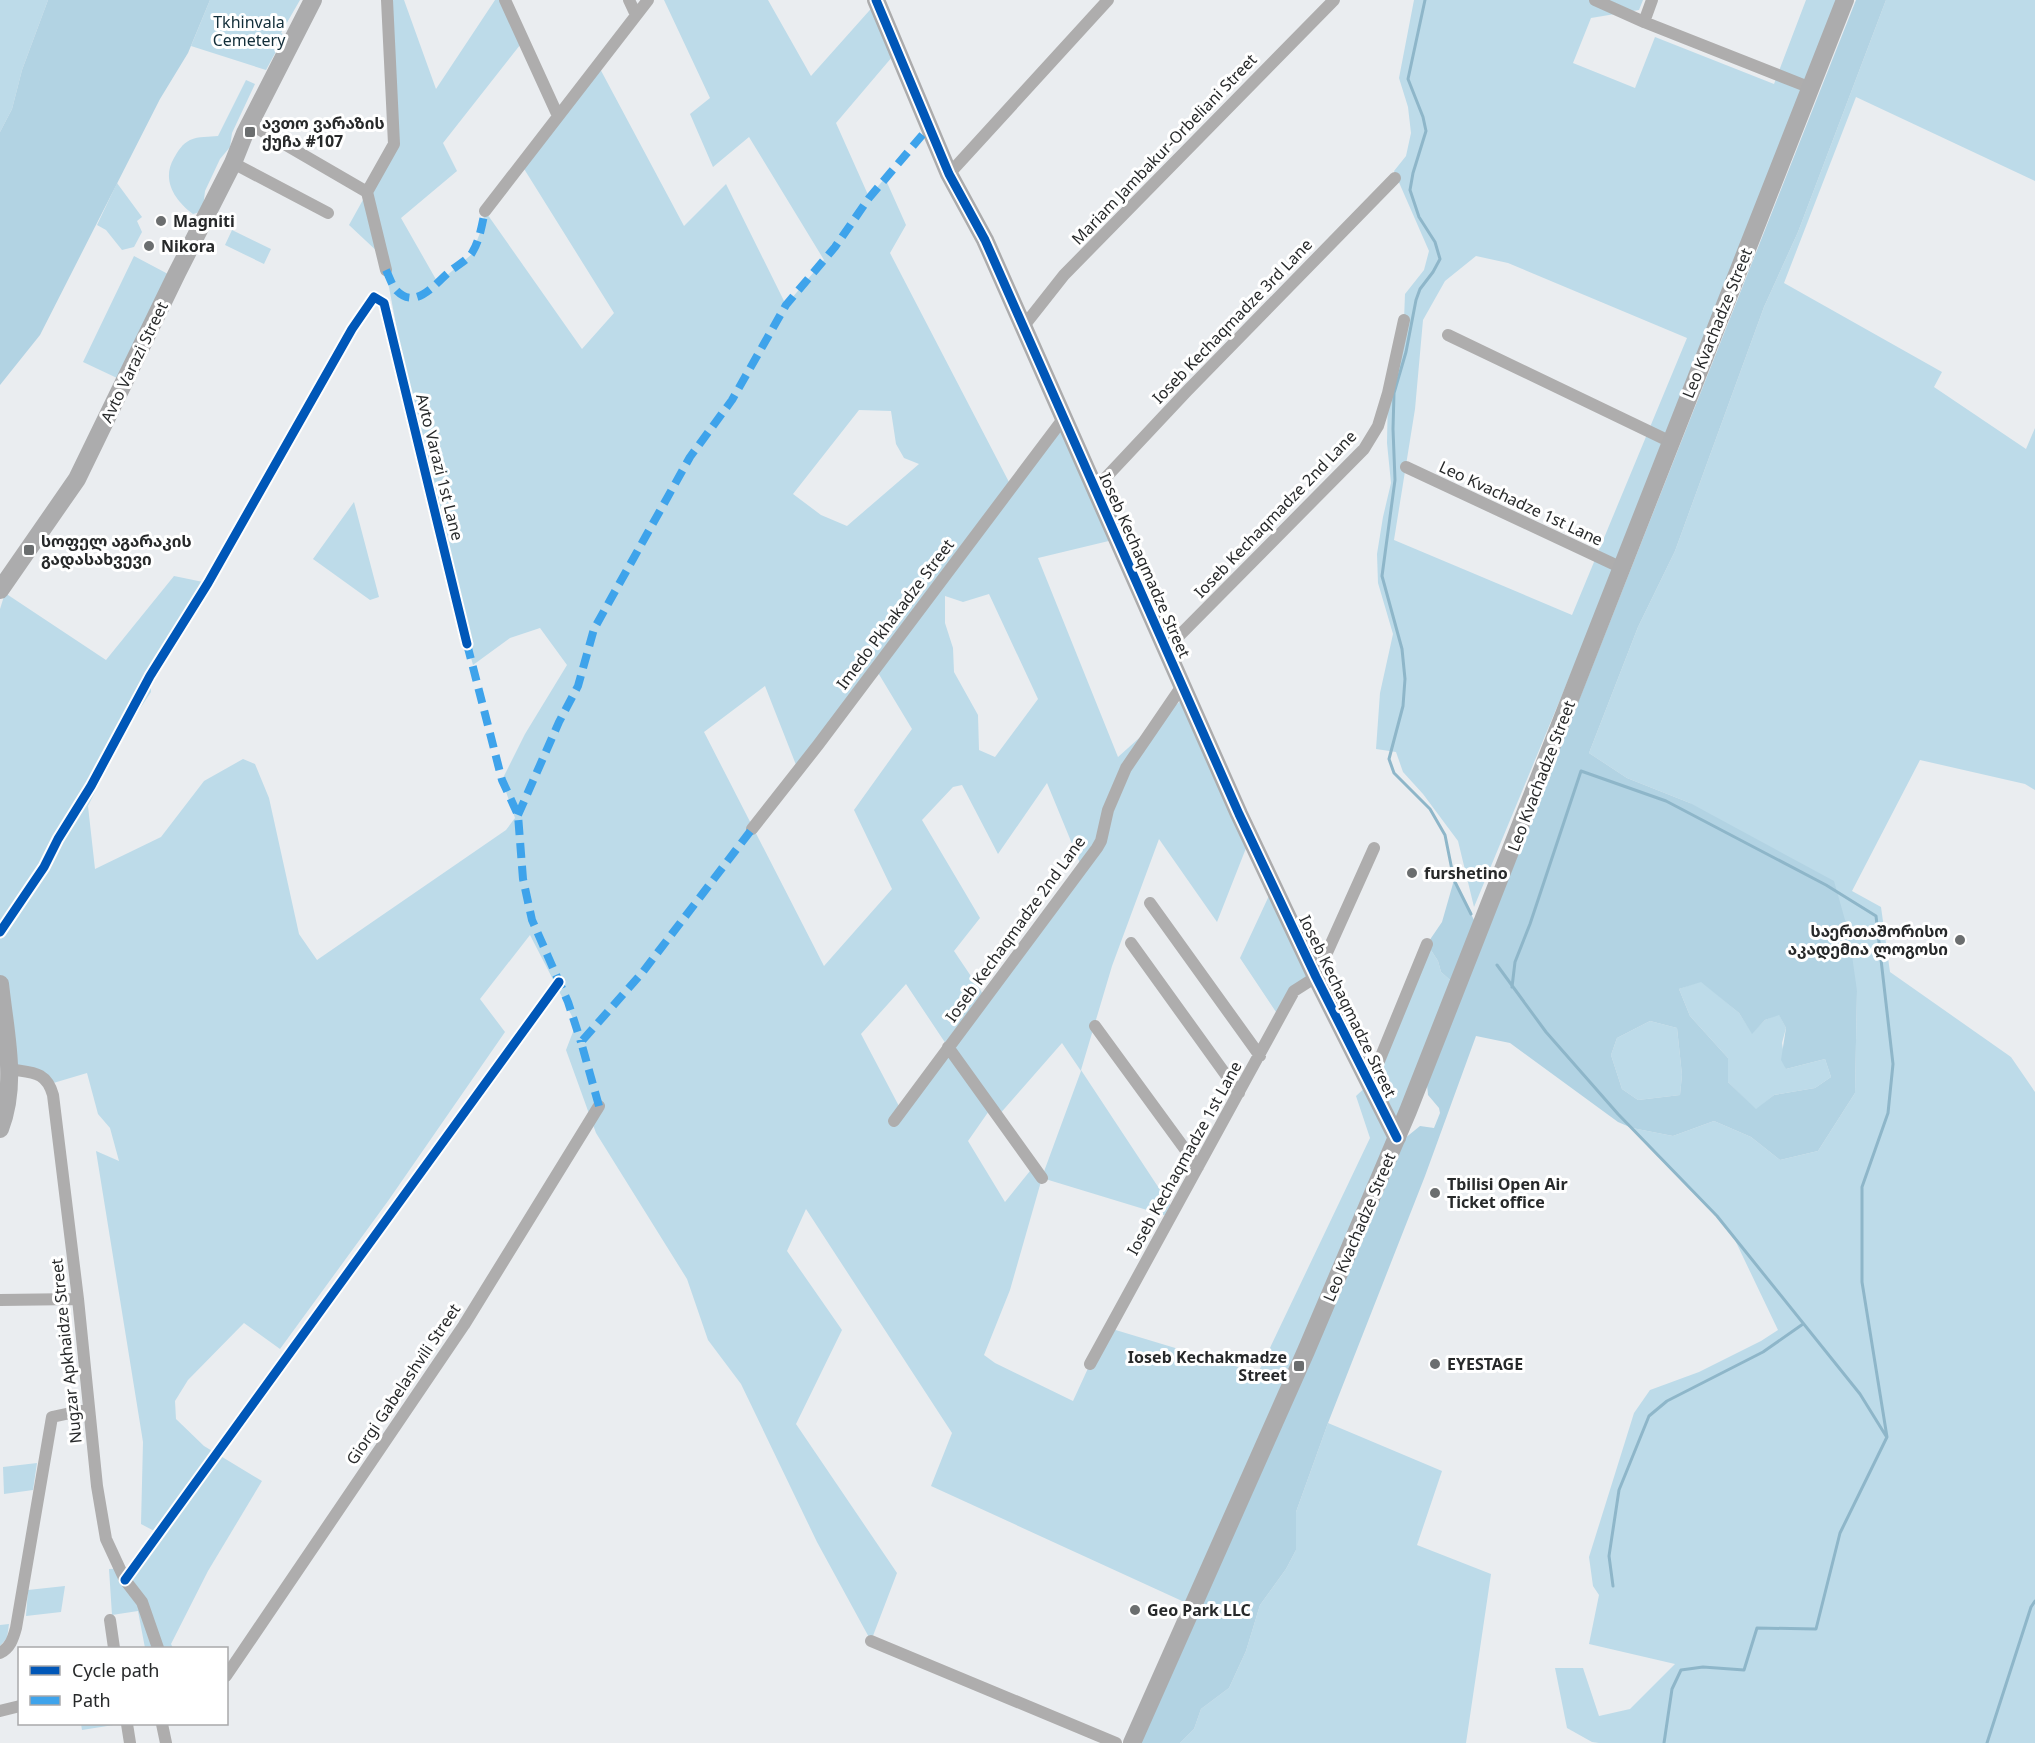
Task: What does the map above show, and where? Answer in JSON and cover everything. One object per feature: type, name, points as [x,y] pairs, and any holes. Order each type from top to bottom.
[{"type":"street","name":"Avto Varazi Street","points":[[0,590],[77,479],[313,0]]},
{"type":"street","points":[[386,270],[367,192],[394,144],[387,0]]},
{"type":"street","points":[[505,0],[558,116]]},
{"type":"street","points":[[629,0],[636,15]]},
{"type":"street","points":[[485,211],[648,0]]},
{"type":"street","points":[[949,174],[1108,0]]},
{"type":"street","name":"Mariam Jambakur-Orbeliani Street","points":[[1023,327],[1064,275],[1334,0]]},
{"type":"street","points":[[1595,0],[1644,22],[1811,88]]},
{"type":"street","points":[[1644,22],[1652,0]]},
{"type":"street","name":"Leo Kvachadze Street","points":[[1132,1743],[1397,1138],[1845,0]]},
{"type":"street","name":"Ioseb Kechaqmadze Street","points":[[878,1],[949,174],[985,240],[1239,814],[1316,977],[1397,1138]]},
{"type":"street","points":[[250,124],[367,192]]},
{"type":"street","points":[[233,163],[328,213]]},
{"type":"street","name":"Ioseb Kechaqmadze 3rd Lane","points":[[1095,489],[1187,391],[1395,178]]},
{"type":"street","name":"Avto Varazi 1st Lane","points":[[0,932],[44,867],[150,676],[208,583],[352,329],[374,297],[384,303],[467,644]]},
{"type":"street","name":"Ioseb Kechaqmadze 2nd Lane","points":[[1166,649],[1364,449],[1378,426],[1388,393],[1404,320]]},
{"type":"street","points":[[1448,335],[1671,442]]},
{"type":"street","name":"Imedo Pkhakadze Street","points":[[752,829],[818,745],[1063,419]]},
{"type":"street","name":"Leo Kvachadze 1st Lane","points":[[1406,467],[1622,568]]},
{"type":"street","name":"Ioseb Kechaqmadze 2nd Lane","points":[[894,1121],[1097,848],[1101,841],[1108,810],[1126,768],[1182,686]]},
{"type":"street","points":[[1316,977],[1374,848]]},
{"type":"street","points":[[1150,903],[1260,1056]]},
{"type":"street","points":[[1131,944],[1239,1093]]},
{"type":"street","points":[[1370,1083],[1427,944]]},
{"type":"street","name":"Ioseb Kechaqmadze 1st Lane","points":[[1090,1364],[1294,991],[1316,977]]},
{"type":"street","points":[[125,1580],[559,982]]},
{"type":"street","points":[[0,984],[10,1093],[7,1112],[0,1129]]},
{"type":"street","points":[[1095,1026],[1198,1167]]},
{"type":"street","points":[[948,1047],[1042,1178]]},
{"type":"street","name":"Nugzar Apkhaidze Street","points":[[9,1069],[41,1075],[50,1084],[53,1095],[78,1299],[97,1486],[106,1539],[125,1580],[142,1602],[158,1647]]},
{"type":"street","name":"Giorgi Gabelashvili Street","points":[[228,1673],[464,1325],[599,1106]]},
{"type":"street","points":[[0,1300],[78,1299]]},
{"type":"street","points":[[0,1653],[11,1642],[16,1628],[52,1417],[89,1409]]},
{"type":"street","points":[[110,1620],[114,1647]]},
{"type":"street","points":[[871,1641],[1116,1743]]},
{"type":"street","points":[[0,1711],[18,1706]]},
{"type":"street","points":[[127,1725],[130,1743]]},
{"type":"street","points":[[162,1725],[166,1743]]},
{"type":"green space","points":[[0,0],[48,0],[22,70],[12,109],[0,132]]},
{"type":"green space","name":"Tkhinvala Cemetery","points":[[210,0],[300,0],[281,33],[285,35],[266,70],[191,46]]},
{"type":"green space","points":[[387,0],[404,0],[436,89],[495,0],[505,0],[524,40],[443,143],[457,171],[401,218],[438,283],[472,254],[485,211],[582,349],[614,313],[521,164],[598,65],[684,226],[726,184],[786,305],[824,260],[749,137],[713,167],[690,114],[710,98],[664,0],[768,0],[811,76],[877,2],[898,50],[836,123],[869,197],[885,178],[906,225],[890,253],[1010,484],[1063,419],[1117,539],[1038,558],[1118,757],[1186,696],[1250,838],[1217,922],[1159,839],[1112,966],[1081,1070],[1174,1211],[1170,1217],[1042,1178],[1010,1290],[984,1355],[995,1363],[1073,1401],[1109,1328],[1258,1373],[1370,1138],[1356,1096],[1370,1083],[1427,944],[1438,961],[1441,972],[1457,986],[1193,1606],[931,1486],[952,1433],[806,1209],[787,1251],[842,1330],[796,1424],[897,1573],[871,1641],[817,1542],[741,1384],[708,1340],[687,1279],[596,1133],[566,1050],[576,1024],[530,935],[480,999],[505,1032],[388,1201],[280,1349],[244,1323],[188,1380],[175,1401],[176,1419],[204,1446],[262,1481],[208,1571],[171,1644],[172,1647],[145,1647],[138,1611],[112,1615],[109,1569],[127,1568],[158,1533],[141,1524],[143,1442],[96,1151],[119,1161],[110,1128],[98,1114],[87,1073],[50,1084],[9,1069],[0,988],[0,609],[5,593],[106,660],[174,576],[208,583],[150,676],[151,692],[127,728],[88,806],[95,869],[161,837],[204,781],[243,759],[255,764],[269,798],[299,934],[317,960],[506,830],[515,818],[502,780],[525,734],[567,665],[540,628],[510,638],[473,665],[435,517],[385,266],[381,255],[349,225],[394,144]],"holes":[[[859,410],[891,411],[896,444],[904,458],[919,464],[847,526],[821,515],[793,494]],[[989,594],[1038,699],[995,757],[979,750],[978,715],[954,672],[953,648],[945,623],[945,596],[963,602]],[[877,671],[912,729],[854,810],[892,889],[824,966],[704,732],[765,686],[800,775]],[[1047,783],[1082,868],[985,997],[954,951],[980,918],[922,820],[953,787],[962,785],[998,854]],[[906,984],[948,1047],[901,1110],[861,1034]],[[1062,1043],[1081,1071],[1042,1177],[1034,1166],[1005,1202],[968,1141],[991,1108],[998,1116]]]},
{"type":"green space","points":[[1414,0],[1643,0],[1639,10],[1591,18],[1573,63],[1635,88],[1655,37],[1774,84],[1806,0],[1837,0],[1667,442],[1474,907],[1458,841],[1423,794],[1403,772],[1396,752],[1376,749],[1380,693],[1393,634],[1378,583],[1377,554],[1391,483],[1387,443],[1388,393],[1404,320],[1405,294],[1424,270],[1429,251],[1394,171],[1406,156],[1411,133],[1408,107],[1399,78]],"holes":[[[1476,256],[1508,263],[1687,338],[1572,615],[1394,540],[1415,409],[1423,320],[1445,281]]]},
{"type":"green space","points":[[1886,0],[2035,0],[2035,181],[1856,97],[1784,283],[1942,372],[1934,387],[2026,449],[2035,428],[2035,790],[2025,784],[1920,760],[1852,891],[1881,907],[1890,972],[2011,1057],[2035,1092],[2035,1743],[1592,1742],[1567,1728],[1555,1668],[1583,1668],[1599,1716],[1630,1709],[1675,1664],[1589,1644],[1599,1595],[1593,1586],[1589,1557],[1634,1413],[1650,1390],[1699,1372],[1778,1330],[1734,1238],[1717,1216],[1632,1128],[1673,1136],[1714,1121],[1751,1137],[1780,1160],[1818,1151],[1855,1093],[1857,991],[1690,803],[1627,778],[1589,753],[1638,627],[1675,551],[1764,307],[1798,232]]},
{"type":"green space","points":[[246,80],[255,84],[232,133],[230,147],[220,159],[205,191],[203,208],[200,212],[193,214],[186,209],[172,189],[170,166],[182,146],[190,140],[218,136]]},
{"type":"green space","points":[[117,183],[142,217],[137,221],[142,232],[134,247],[122,250],[106,230],[97,225]]},
{"type":"green space","points":[[232,230],[271,249],[264,264],[225,245]]},
{"type":"green space","points":[[134,256],[168,274],[117,378],[83,362]]},
{"type":"green space","points":[[354,502],[379,597],[370,600],[313,559]]},
{"type":"green space","points":[[1273,887],[1316,977],[1294,991],[1280,1018],[1240,958]]},
{"type":"green space","points":[[1701,981],[1739,1013],[1752,1033],[1765,1020],[1779,1014],[1786,1028],[1782,1043],[1786,1069],[1825,1059],[1831,1077],[1815,1088],[1774,1095],[1756,1110],[1728,1082],[1728,1058],[1690,1016],[1679,989]]},
{"type":"green space","points":[[1650,1021],[1677,1028],[1682,1075],[1680,1095],[1638,1100],[1622,1089],[1611,1055],[1617,1038]]},
{"type":"green space","points":[[1328,1423],[1442,1471],[1417,1545],[1491,1574],[1466,1743],[1180,1743],[1194,1729],[1201,1709],[1229,1688],[1246,1651],[1260,1605],[1286,1569],[1296,1550],[1296,1512]]},
{"type":"green space","points":[[37,1463],[33,1490],[4,1494],[3,1467]]},
{"type":"green space","points":[[65,1586],[61,1612],[26,1616],[28,1590]]},
{"type":"green space","points":[[9,1624],[7,1638],[0,1646],[0,1625]]},
{"type":"green space","points":[[81,1725],[114,1725],[82,1730]]},
{"type":"shaded area","points":[[48,0],[210,0],[188,53],[160,99],[40,335],[0,385],[0,132],[12,109],[22,70]]},
{"type":"shaded area","points":[[1856,0],[1886,0],[1798,232],[1764,307],[1675,551],[1638,627],[1589,753],[1627,778],[1690,803],[1834,881],[1849,934],[1857,991],[1855,1093],[1818,1151],[1780,1160],[1751,1137],[1714,1121],[1673,1136],[1632,1128],[1618,1122],[1510,1043],[1476,1036],[1425,1176],[1328,1423],[1296,1512],[1296,1550],[1286,1569],[1260,1605],[1246,1651],[1229,1688],[1201,1709],[1194,1729],[1180,1743],[1139,1743],[1404,1139],[1420,1126],[1434,1128],[1440,1113],[1439,1108],[1428,1095],[1427,1084]],"holes":[[[1701,982],[1739,1013],[1752,1034],[1765,1020],[1779,1015],[1786,1028],[1781,1060],[1786,1069],[1825,1059],[1831,1077],[1815,1088],[1774,1095],[1756,1109],[1728,1082],[1728,1058],[1690,1016],[1679,989]],[[1650,1021],[1677,1028],[1682,1075],[1680,1095],[1638,1100],[1622,1089],[1611,1055],[1617,1038]]]},
{"type":"shaded area","points":[[1454,880],[1480,932],[1457,986],[1441,972],[1438,961],[1427,944],[1442,922]]},
{"type":"waterway","points":[[1425,0],[1408,79],[1426,131],[1410,190],[1419,217],[1435,242],[1440,259],[1420,289],[1416,300],[1406,352],[1394,393],[1395,480],[1382,576],[1402,649],[1405,679],[1403,706],[1389,759],[1394,773],[1430,809],[1445,835],[1454,880],[1471,914]]},
{"type":"waterway","points":[[1512,987],[1515,962],[1581,771],[1666,801],[1826,885],[1876,916],[1893,1064],[1888,1113],[1862,1187],[1862,1282],[1887,1437],[1840,1533],[1816,1629],[1757,1628],[1744,1670],[1703,1667],[1681,1670],[1672,1689],[1664,1743]]},
{"type":"waterway","points":[[1497,965],[1546,1032],[1618,1114],[1717,1216],[1860,1394],[1886,1436]]},
{"type":"waterway","points":[[1613,1586],[1609,1556],[1619,1490],[1649,1416],[1667,1401],[1763,1352],[1803,1324]]},
{"type":"waterway","points":[[1987,1743],[2031,1607],[2035,1601]]},
{"type":"marked path","points":[[518,815],[559,722],[578,686],[594,629],[690,457],[732,400],[786,305],[835,247],[869,198],[929,127]]},
{"type":"marked path","points":[[386,270],[395,289],[404,296],[411,298],[425,293],[471,254],[479,236],[485,211]]},
{"type":"marked path","points":[[467,644],[502,780],[518,815],[523,879],[532,920],[568,1002],[581,1042]]},
{"type":"marked path","points":[[599,1106],[581,1042],[642,973],[752,829]]},
{"type":"cycle path","points":[[876,0],[949,174],[985,240],[1239,814],[1316,977],[1397,1138]]},
{"type":"cycle path","points":[[0,932],[44,867],[150,676],[208,583],[352,329],[374,297],[384,303],[467,644]]},
{"type":"cycle path","points":[[125,1580],[559,982]]},
{"type":"place","name":"ავთო ვარაზის ქუჩა #107","points":[[250,132]]},
{"type":"place","name":"Magniti","points":[[161,221]]},
{"type":"place","name":"Nikora","points":[[149,246]]},
{"type":"place","name":"სოფელ აგარაკის გადასახვევი","points":[[29,550]]},
{"type":"place","name":"furshetino","points":[[1412,873]]},
{"type":"place","name":"საერთაშორისო აკადემია ლოგოსი","points":[[1960,940]]},
{"type":"place","name":"Tbilisi Open Air Ticket office","points":[[1435,1193]]},
{"type":"place","name":"EYESTAGE","points":[[1435,1364]]},
{"type":"place","name":"Ioseb Kechakmadze Street","points":[[1299,1366]]},
{"type":"place","name":"Geo Park LLC","points":[[1135,1610]]}]
